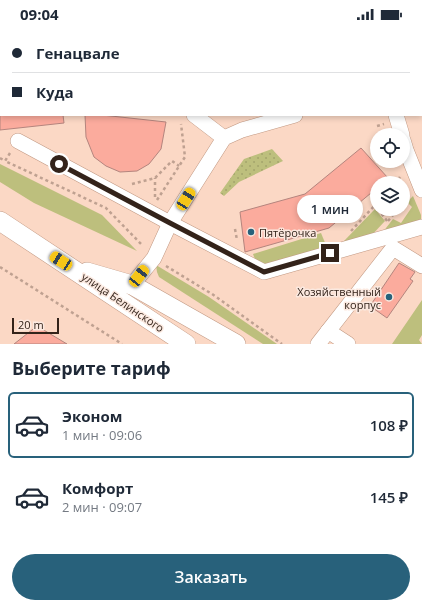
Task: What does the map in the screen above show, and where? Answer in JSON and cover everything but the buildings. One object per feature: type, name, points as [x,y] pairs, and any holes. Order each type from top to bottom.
[{"type":"main road","name":"улица Белинского","points":[[0,221],[72,268],[120,302],[186,344]]},
{"type":"main road","points":[[72,268],[132,285],[236,344]]},
{"type":"street","points":[[132,285],[154,258],[170,223],[224,138],[242,130],[291,116]]},
{"type":"street","points":[[396,116],[400,128]]},
{"type":"street","points":[[187,117],[224,138]]},
{"type":"street","points":[[18,141],[264,272],[422,226]]},
{"type":"street","points":[[410,158],[422,190]]},
{"type":"street","points":[[318,344],[393,248],[422,266]]},
{"type":"street","points":[[328,331],[348,344]]},
{"type":"path","points":[[155,178],[154,203],[185,157],[187,117]]},
{"type":"path","points":[[5,161],[18,141]]},
{"type":"path","points":[[0,158],[106,208],[154,258],[212,294],[282,344]]},
{"type":"path","points":[[127,184],[134,184],[155,178],[172,161],[179,166]]},
{"type":"path","points":[[350,232],[370,210]]},
{"type":"path","points":[[383,216],[387,221]]},
{"type":"path","points":[[0,267],[122,344]]},
{"type":"green space","points":[[272,149],[283,161],[239,182],[224,196],[220,193],[244,159]]},
{"type":"green space","points":[[0,164],[102,215],[137,251],[34,203],[0,182]]},
{"type":"green space","points":[[413,196],[421,215],[421,221],[379,237],[393,219],[401,223],[406,216],[410,216],[410,210],[412,207],[410,205],[410,199]]},
{"type":"green space","points":[[370,214],[370,216],[381,216],[385,221],[370,237],[343,242]]},
{"type":"green space","points":[[321,233],[328,250],[260,266],[256,262],[253,254]]},
{"type":"green space","points":[[156,265],[209,297],[277,344],[263,344],[159,277]]},
{"type":"green space","points":[[422,300],[422,335],[419,340],[422,344],[392,344]]},
{"type":"place","name":"Пятёрочка","points":[[251,232]]},
{"type":"place","name":"Хозяйственный корпус","points":[[389,297]]},
{"type":"route","points":[[59,164],[264,272],[330,253]]}]
